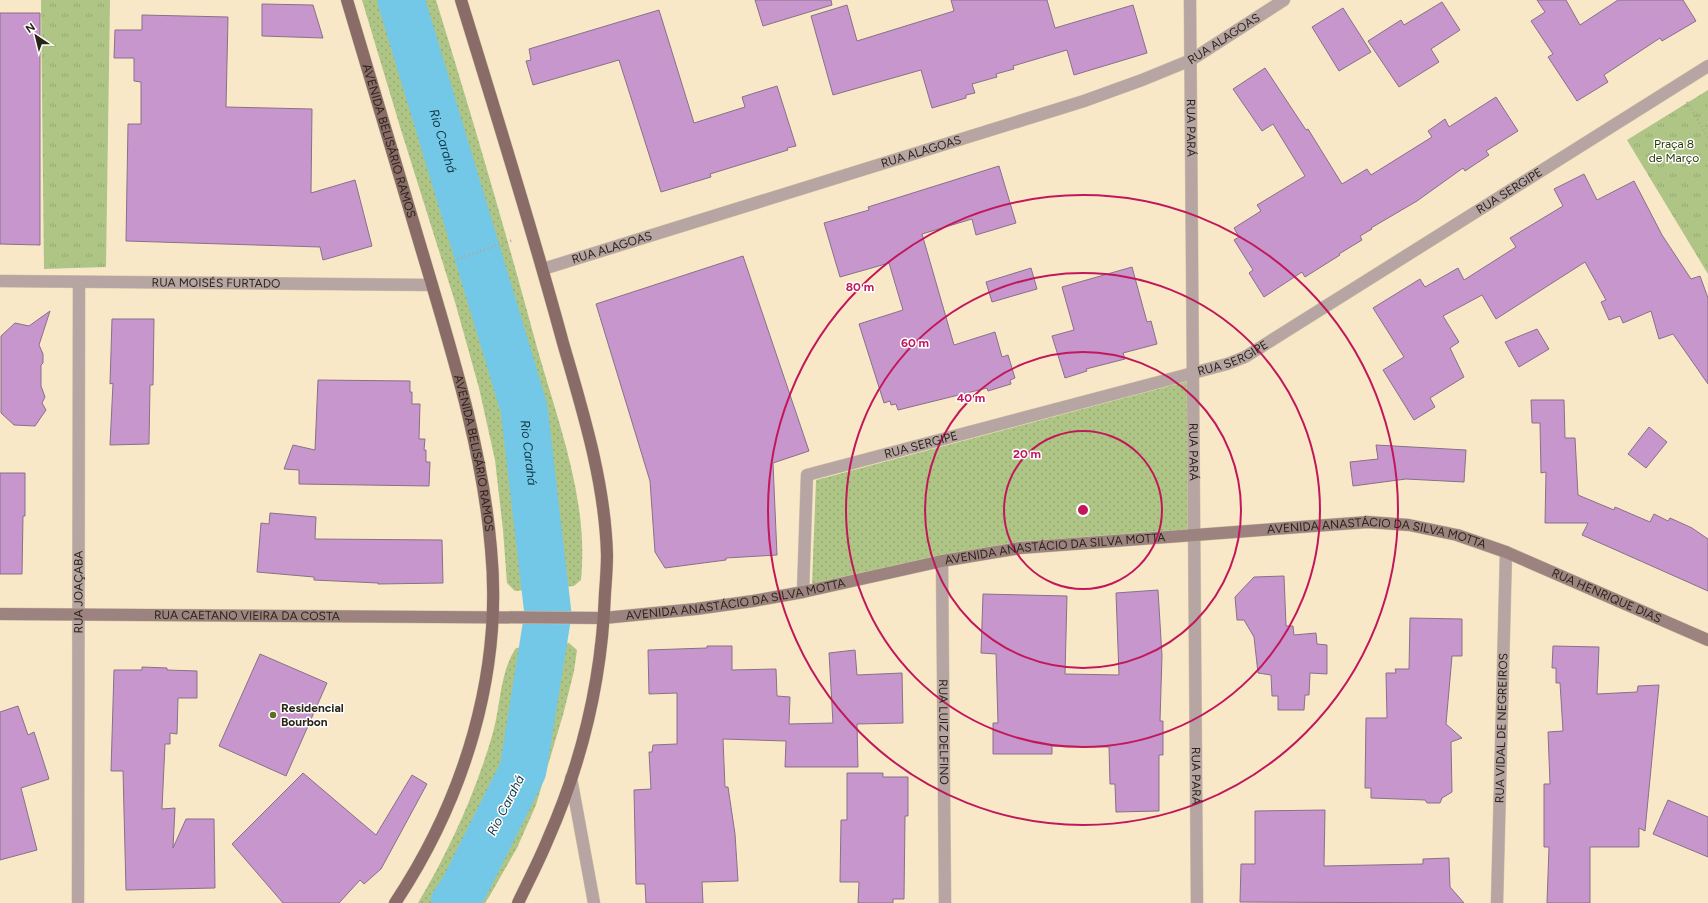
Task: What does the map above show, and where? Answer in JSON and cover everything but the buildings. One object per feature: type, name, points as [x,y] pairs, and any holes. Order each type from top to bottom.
[{"type":"main road","name":"AVENIDA BELISÁRIO RAMOS","points":[[347,0],[463,394],[486,503],[492,551],[493,617],[488,662],[476,726],[459,780],[438,831],[395,903]]},
{"type":"main road","points":[[461,0],[543,269],[590,440],[603,506],[607,556],[604,618],[598,670],[587,722],[571,778],[549,837],[518,903]]},
{"type":"main road","name":"AVENIDA ANASTÁCIO DA SILVA MOTTA","points":[[521,617],[604,618],[696,609],[803,592],[942,560],[1020,548],[1368,522],[1409,525],[1457,535],[1506,552]]},
{"type":"main road","name":"RUA HENRIQUE DIAS","points":[[1506,552],[1708,640]]},
{"type":"main road","name":"RUA CAETANO VIEIRA DA COSTA","points":[[0,614],[521,617]]},
{"type":"street","name":"RUA PARÁ","points":[[1190,0],[1198,903]]},
{"type":"street","name":"RUA ALAGOAS","points":[[543,269],[1084,101],[1142,80],[1191,60],[1284,0]]},
{"type":"street","name":"RUA SERGIPE","points":[[803,592],[807,475],[1227,364],[1245,357],[1708,66]]},
{"type":"street","name":"RUA MOISÉS FURTADO","points":[[0,281],[432,285]]},
{"type":"street","name":"RUA JOAÇABA","points":[[78,903],[79,282]]},
{"type":"street","name":"RUA VIDAL DE NEGREIROS","points":[[1497,903],[1506,552]]},
{"type":"street","name":"RUA LUIZ DELFINO","points":[[942,560],[945,903]]},
{"type":"street","points":[[571,778],[594,903]]},
{"type":"path","points":[[1677,85],[1708,137]]},
{"type":"path","points":[[458,259],[502,244]]},
{"type":"green space","points":[[41,0],[110,0],[106,267],[44,269]]},
{"type":"green space","points":[[362,0],[436,0],[514,263],[570,464],[581,522],[582,551],[581,580],[574,586],[515,591],[507,583],[495,460],[479,388],[455,302]]},
{"type":"green space","name":"Praça 8 de Março","points":[[1708,90],[1708,274],[1627,140]]},
{"type":"green space","points":[[1188,381],[1188,530],[1020,543],[812,585],[816,480]]},
{"type":"green space","points":[[569,643],[577,650],[574,671],[563,715],[536,805],[517,848],[489,897],[485,903],[418,903],[451,843],[478,779],[495,725],[503,679],[510,658],[516,648]]},
{"type":"waterway","name":"Rio Carahá","points":[[401,0],[524,408],[548,614],[523,770],[464,888],[454,903]]},
{"type":"place","name":"Residencial Bourbon","points":[[273,715]]}]
